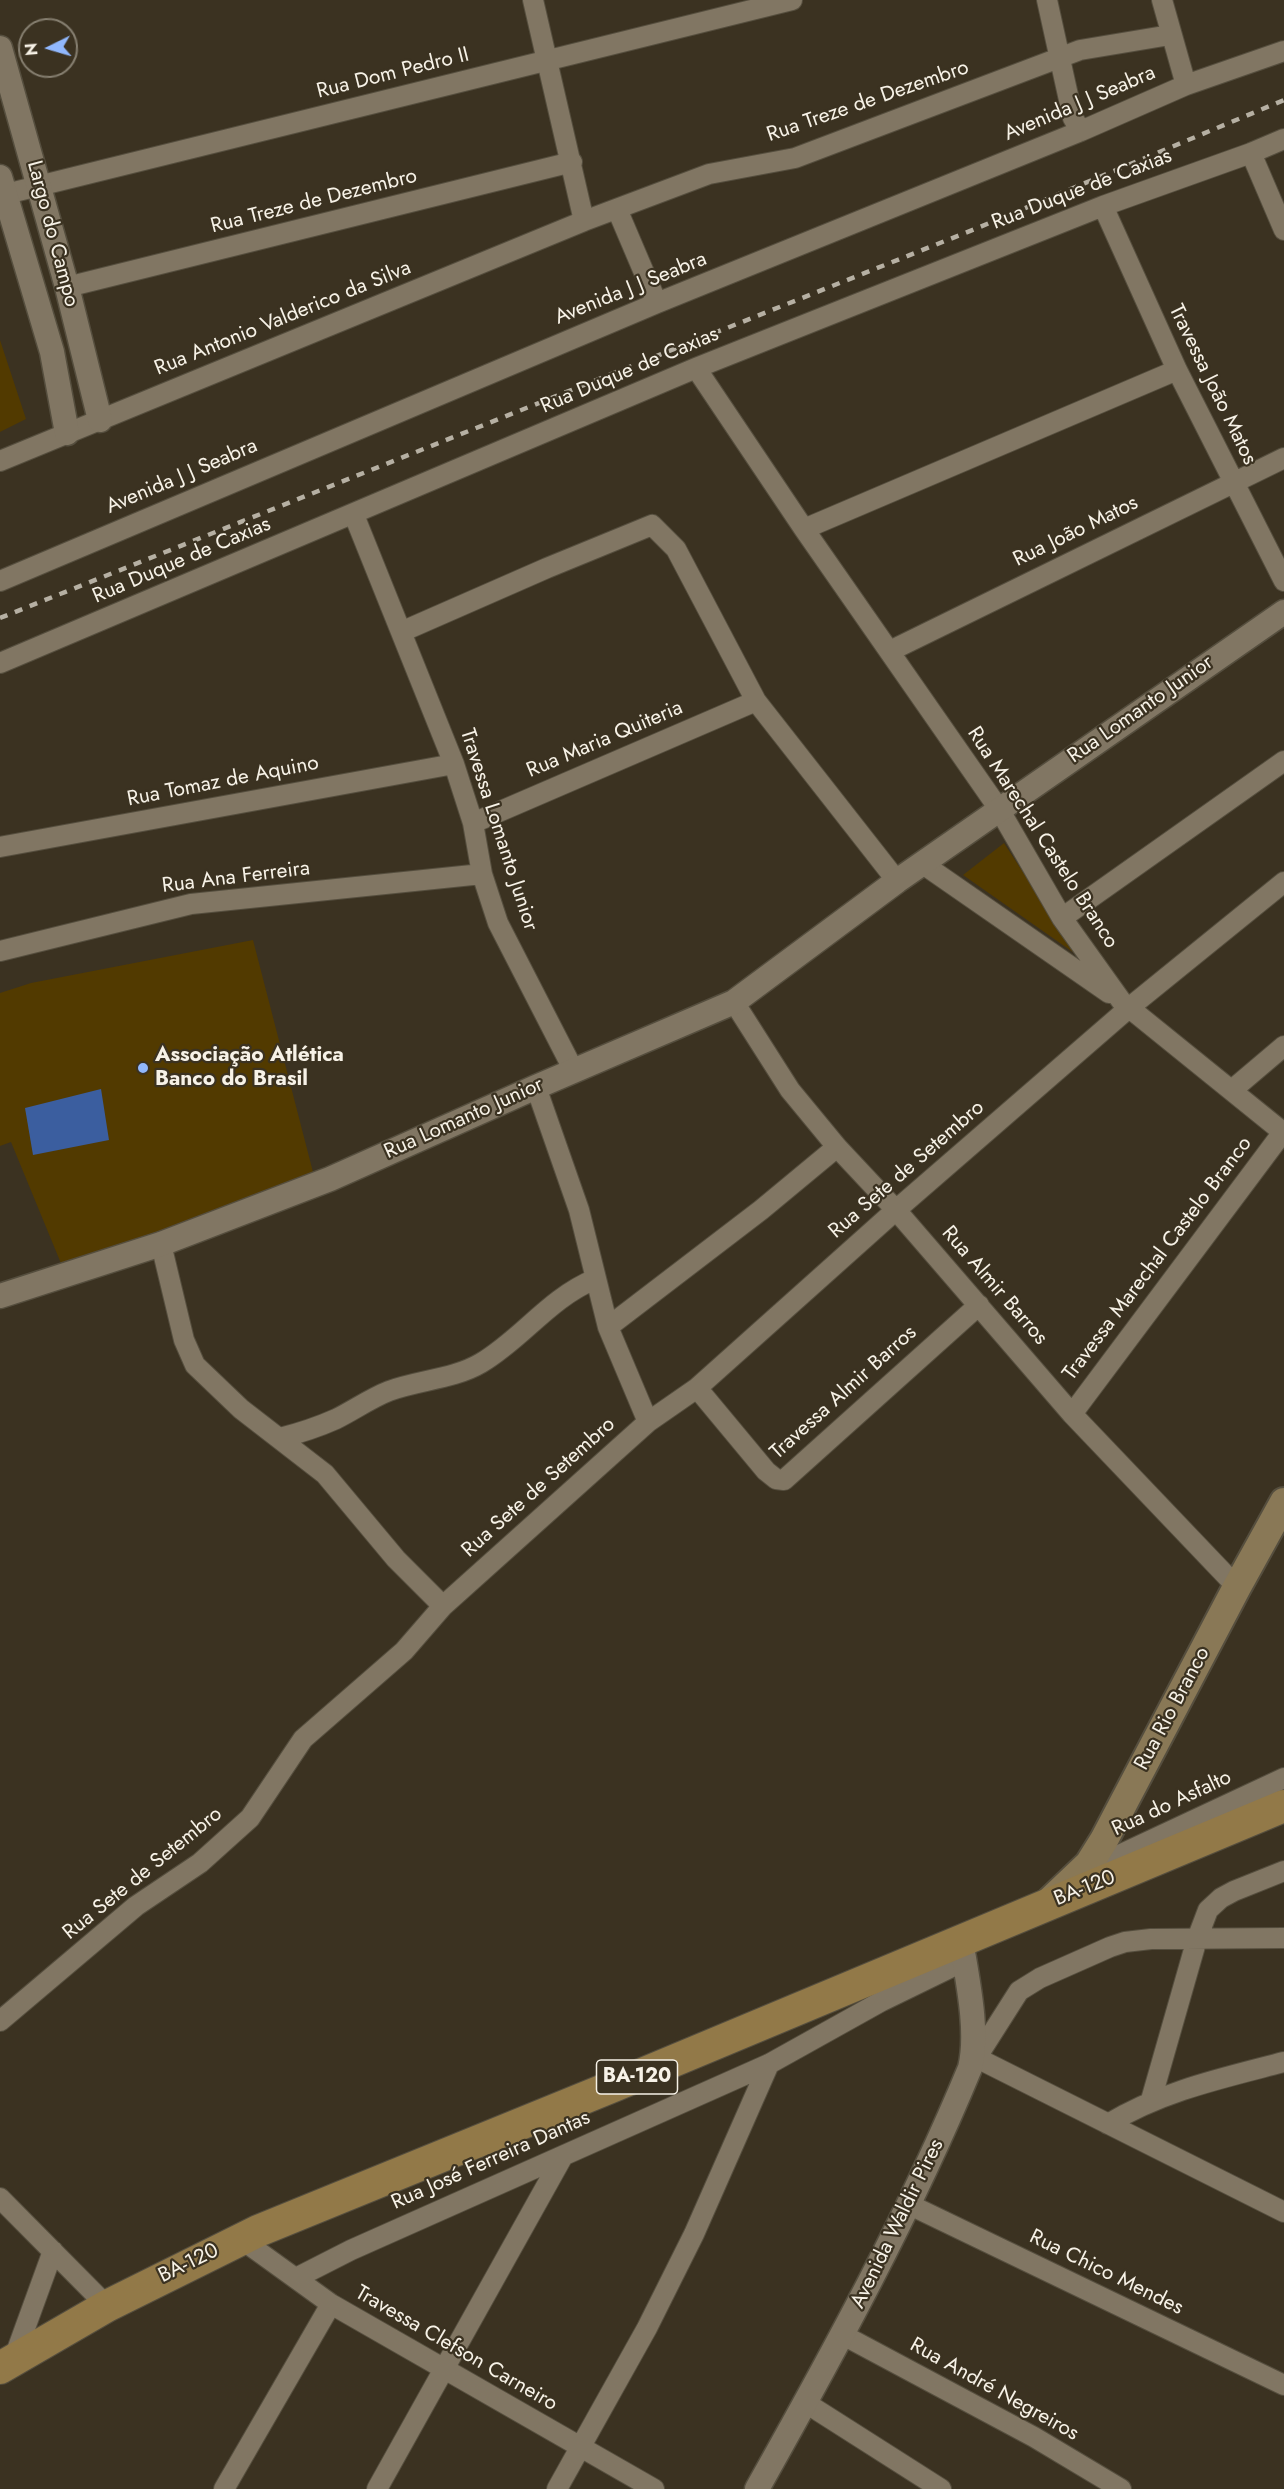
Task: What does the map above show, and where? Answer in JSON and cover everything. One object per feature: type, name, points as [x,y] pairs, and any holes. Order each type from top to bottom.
[{"type":"main road","name":"Rua Rio Branco","points":[[1047,1904],[1089,1864],[1104,1840],[1284,1502]]},
{"type":"main road","name":"BA-120","points":[[6,2364],[107,2306],[241,2239],[585,2098],[962,1951],[1047,1904],[1284,1806]]},
{"type":"street","points":[[533,0],[584,221]]},
{"type":"street","name":"Rua Dom Pedro II","points":[[3,185],[39,186],[792,0]]},
{"type":"street","points":[[1047,0],[1073,118],[1081,132]]},
{"type":"street","points":[[1162,0],[1185,85]]},
{"type":"street","name":"Rua Treze de Dezembro","points":[[584,221],[709,174],[795,158],[1060,56],[1170,35]]},
{"type":"street","name":"Largo do Campo","points":[[0,48],[67,287],[100,420]]},
{"type":"street","name":"Avenida J J Seabra","points":[[0,581],[657,303],[1081,132],[1185,85],[1284,51]]},
{"type":"street","name":"Rua Duque de Caxias","points":[[0,663],[696,368],[1103,206],[1284,139]]},
{"type":"street","points":[[1251,153],[1284,230]]},
{"type":"street","name":"Rua Treze de Dezembro","points":[[67,287],[572,162]]},
{"type":"street","name":"Largo do Campo","points":[[3,185],[52,352],[67,433]]},
{"type":"street","name":"Travessa João Matos","points":[[1103,206],[1177,370],[1284,581]]},
{"type":"street","points":[[617,209],[657,303]]},
{"type":"street","name":"Rua Antonio Valderico da Silva","points":[[0,461],[584,221]]},
{"type":"street","name":"Rua Marechal Castelo Branco","points":[[696,368],[804,529],[999,809],[1062,918],[1126,1004],[1284,1132]]},
{"type":"street","points":[[804,529],[1177,370]]},
{"type":"street","name":"Rua João Matos","points":[[890,651],[1284,458]]},
{"type":"street","name":"Travessa Lomanto Junior","points":[[354,514],[454,764],[473,823],[482,874],[498,922],[574,1071]]},
{"type":"street","points":[[401,632],[652,525],[676,549],[756,701],[897,881]]},
{"type":"street","name":"Rua Lomanto Junior","points":[[0,1296],[161,1244],[330,1179],[734,1002],[897,881],[1284,612]]},
{"type":"street","name":"Rua Maria Quiteria","points":[[473,823],[756,701]]},
{"type":"street","points":[[1062,918],[1284,761]]},
{"type":"street","name":"Rua Tomaz de Aquino","points":[[0,847],[454,764]]},
{"type":"street","points":[[923,864],[1126,1004]]},
{"type":"street","name":"Rua Ana Ferreira","points":[[0,951],[191,904],[482,874]]},
{"type":"street","name":"Rua Sete de Setembro","points":[[0,2021],[136,1906],[200,1863],[250,1818],[303,1738],[404,1651],[444,1606],[648,1422],[697,1388],[1126,1004],[1284,882]]},
{"type":"street","name":"Rua Almir Barros","points":[[734,1002],[790,1090],[837,1147],[896,1210],[1072,1414],[1237,1587]]},
{"type":"street","points":[[1232,1090],[1284,1047]]},
{"type":"street","points":[[536,1087],[579,1210],[608,1327],[648,1422]]},
{"type":"street","name":"Travessa Marechal Castelo Branco","points":[[1072,1414],[1284,1132]]},
{"type":"street","points":[[608,1327],[761,1210],[837,1147]]},
{"type":"street","points":[[161,1244],[178,1306],[184,1340],[195,1365],[241,1409],[325,1474],[396,1559],[444,1606]]},
{"type":"street","points":[[280,1438],[330,1422],[387,1392],[480,1364],[501,1350],[552,1303],[595,1279]]},
{"type":"street","name":"Travessa Almir Barros","points":[[697,1388],[766,1471],[776,1479],[784,1480],[979,1305]]},
{"type":"street","name":"Rua do Asfalto","points":[[1079,1874],[1284,1778]]},
{"type":"street","points":[[1151,2100],[1197,1939],[1212,1904],[1234,1891],[1284,1871]]},
{"type":"street","points":[[1284,1938],[1151,1939],[1125,1942],[1019,1991],[974,2063],[1108,2124],[1284,2212]]},
{"type":"street","name":"Avenida Waldir Pires","points":[[757,2489],[843,2335],[974,2063],[962,1951]]},
{"type":"street","name":"Rua José Ferreira Dantas","points":[[296,2278],[362,2246],[769,2064],[882,2001],[962,1951]]},
{"type":"street","points":[[1108,2124],[1151,2100],[1284,2062]]},
{"type":"street","points":[[556,2489],[647,2328],[694,2234],[769,2064]]},
{"type":"street","points":[[377,2489],[563,2156]]},
{"type":"street","points":[[0,2198],[107,2306]]},
{"type":"street","name":"Rua Chico Mendes","points":[[908,2204],[1284,2385]]},
{"type":"street","name":"Travessa Clefson Carneiro","points":[[241,2239],[331,2304],[654,2489]]},
{"type":"street","points":[[6,2364],[53,2252]]},
{"type":"street","points":[[224,2489],[331,2304]]},
{"type":"street","name":"Rua André Negreiros","points":[[843,2335],[1034,2436],[1121,2489]]},
{"type":"street","points":[[806,2403],[940,2489]]},
{"type":"shaded area","points":[[0,340],[26,419],[0,432]]},
{"type":"shaded area","points":[[1004,843],[1077,955],[963,875]]},
{"type":"shaded area","name":"Associação Atlética Banco do Brasil","points":[[253,940],[313,1172],[67,1278],[11,1142],[0,1146],[0,993],[31,983]]},
{"type":"water","points":[[101,1089],[109,1140],[33,1155],[25,1108]]},
{"type":"railway","points":[[0,618],[975,229],[1284,100]]},
{"type":"place","name":"Associação Atlética Banco do Brasil","points":[[143,1068]]}]
